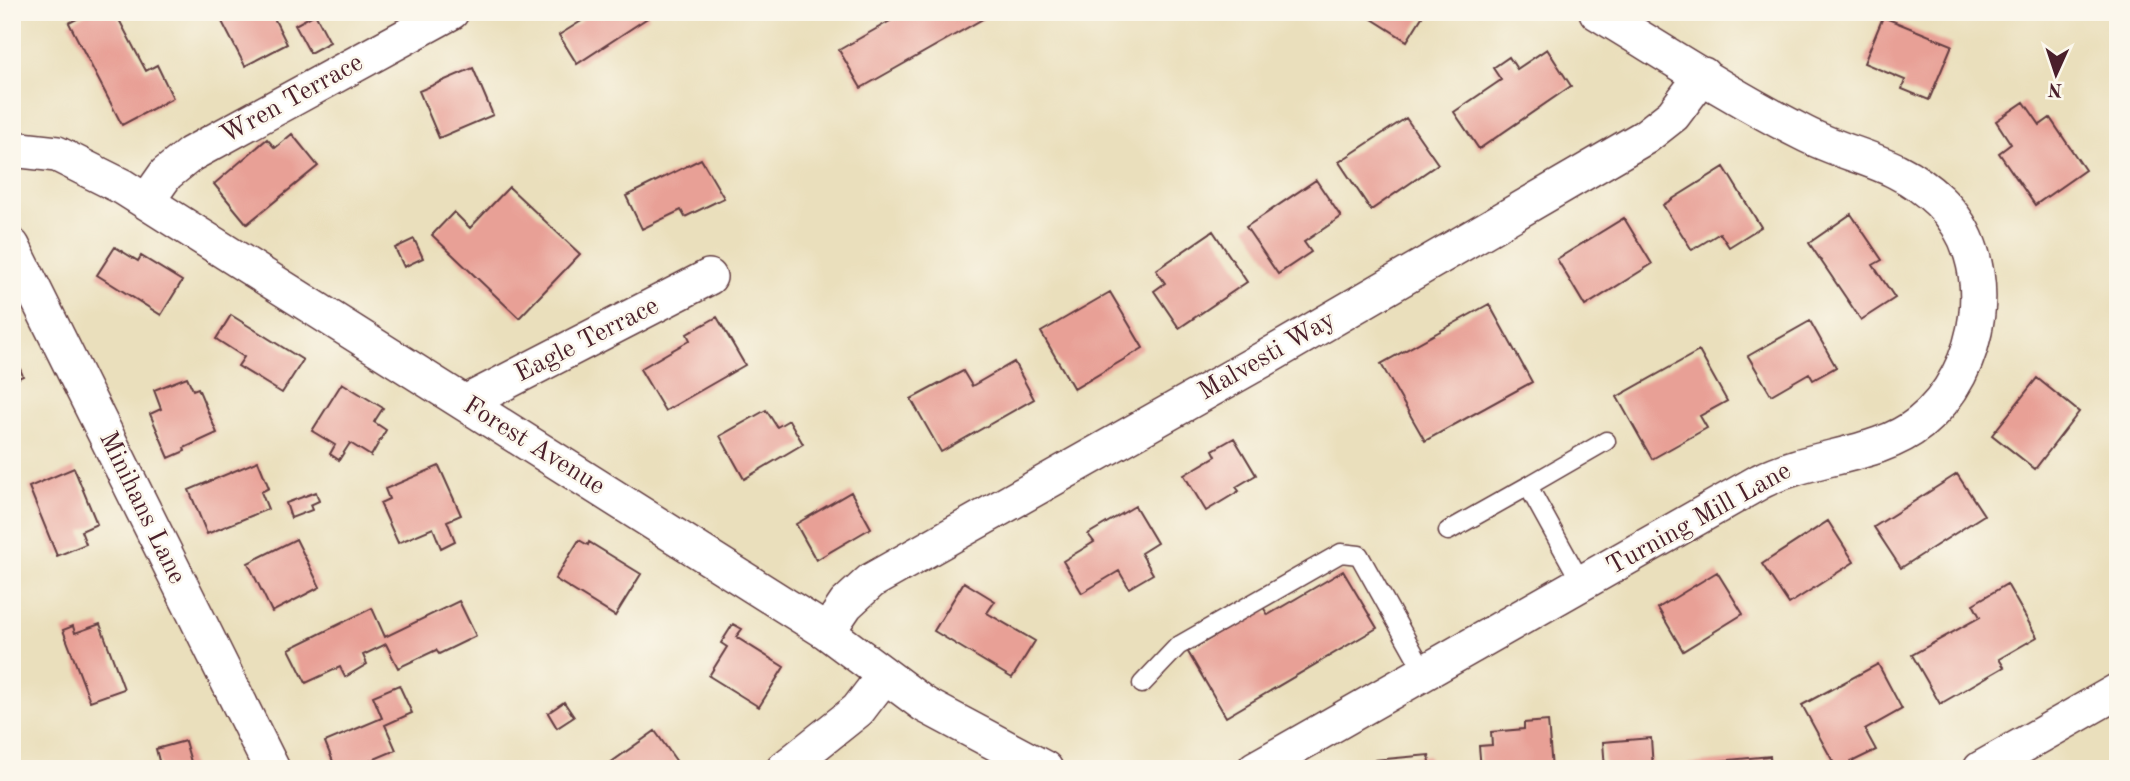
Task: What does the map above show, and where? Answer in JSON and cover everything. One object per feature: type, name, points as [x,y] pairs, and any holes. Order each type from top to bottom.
[{"type":"street","name":"Wren Terrace","points":[[147,201],[166,174],[191,154],[451,12]]},
{"type":"street","points":[[1597,12],[1703,75]]},
{"type":"street","name":"Turning Mill Lane","points":[[1255,769],[1783,470],[1880,445],[1918,425],[1941,402],[1960,374],[1975,333],[1977,287],[1966,242],[1942,204],[1907,176],[1888,165],[1817,140],[1703,75]]},
{"type":"street","name":"Malvesti Way","points":[[827,632],[846,604],[871,581],[1645,137],[1673,115],[1703,75]]},
{"type":"street","name":"Forest Avenue","points":[[12,149],[57,154],[147,201],[827,632],[884,677],[946,718],[1045,769]]},
{"type":"street","name":"Minihans Lane","points":[[14,254],[272,769]]},
{"type":"street","name":"Eagle Terrace","points":[[465,403],[709,277]]},
{"type":"street","points":[[784,769],[858,709],[884,677]]},
{"type":"street","points":[[1981,769],[2118,691]]},
{"type":"lane","points":[[1448,531],[1606,441]]},
{"type":"lane","points":[[1528,486],[1583,584]]},
{"type":"lane","points":[[1142,684],[1178,646],[1341,553],[1359,555],[1425,673]]},
{"type":"building","points":[[90,12],[115,12],[146,71],[157,65],[173,98],[122,125],[69,23]]},
{"type":"building","points":[[217,12],[271,12],[287,44],[245,66]]},
{"type":"building","points":[[578,12],[646,12],[649,17],[577,64],[559,35],[583,20]]},
{"type":"building","points":[[906,12],[995,12],[861,88],[839,50]]},
{"type":"building","points":[[1361,12],[1425,12],[1407,41]]},
{"type":"building","points":[[315,14],[330,42],[310,53],[295,25]]},
{"type":"building","points":[[1883,17],[1952,45],[1929,100],[1902,89],[1905,80],[1864,63]]},
{"type":"building","points":[[1547,49],[1571,86],[1479,149],[1454,112],[1501,80],[1493,68],[1509,57],[1517,69]]},
{"type":"building","points":[[473,68],[493,115],[439,138],[419,91]]},
{"type":"building","points":[[2024,102],[2040,125],[2050,118],[2085,170],[2035,205],[1999,153],[2011,144],[1996,121]]},
{"type":"building","points":[[1406,118],[1438,164],[1371,210],[1339,162]]},
{"type":"building","points":[[292,134],[318,166],[247,224],[214,184],[267,139],[275,148]]},
{"type":"building","points":[[701,159],[724,198],[685,217],[681,210],[642,229],[626,196]]},
{"type":"building","points":[[1724,167],[1761,227],[1729,247],[1720,233],[1692,250],[1663,205]]},
{"type":"building","points":[[1316,180],[1341,217],[1304,242],[1311,252],[1278,274],[1246,227]]},
{"type":"building","points":[[509,187],[580,254],[519,318],[432,235],[454,212],[470,228]]},
{"type":"building","points":[[1851,214],[1882,260],[1873,265],[1895,298],[1861,320],[1809,243]]},
{"type":"building","points":[[1624,218],[1652,264],[1585,306],[1557,259]]},
{"type":"building","points":[[1213,231],[1247,282],[1179,328],[1154,291],[1165,283],[1156,270]]},
{"type":"building","points":[[414,239],[423,258],[404,267],[395,248]]},
{"type":"building","points":[[115,247],[138,261],[141,256],[182,281],[161,315],[97,275]]},
{"type":"building","points":[[1110,292],[1143,348],[1074,389],[1041,332]]},
{"type":"building","points":[[1489,304],[1532,382],[1425,441],[1381,364]]},
{"type":"building","points":[[231,315],[303,360],[282,393],[238,366],[244,357],[216,339]]},
{"type":"building","points":[[717,317],[745,365],[665,411],[640,369],[690,340],[687,334]]},
{"type":"building","points":[[1810,321],[1836,367],[1813,380],[1809,373],[1771,395],[1748,356]]},
{"type":"building","points":[[12,350],[23,376],[12,381]]},
{"type":"building","points":[[1699,351],[1727,401],[1700,416],[1707,428],[1652,459],[1617,397]]},
{"type":"building","points":[[1014,362],[1034,399],[941,452],[911,399],[963,371],[972,386]]},
{"type":"building","points":[[187,377],[193,390],[198,388],[217,433],[169,458],[150,414],[161,409],[154,390]]},
{"type":"building","points":[[2037,378],[2079,412],[2035,469],[1992,435]]},
{"type":"building","points":[[342,383],[383,408],[374,422],[386,430],[371,456],[350,443],[339,460],[330,454],[335,445],[312,431]]},
{"type":"building","points":[[766,410],[777,427],[789,420],[803,444],[744,479],[720,436]]},
{"type":"building","points":[[1234,438],[1256,475],[1236,487],[1239,491],[1206,511],[1184,475],[1216,456],[1213,450]]},
{"type":"building","points":[[258,461],[269,488],[261,492],[268,509],[207,534],[189,490]]},
{"type":"building","points":[[439,466],[461,515],[447,521],[455,541],[441,548],[433,528],[398,543],[380,503],[389,499],[385,489]]},
{"type":"building","points":[[74,468],[97,524],[81,531],[86,544],[57,556],[29,487]]},
{"type":"building","points":[[1957,474],[1984,515],[1901,568],[1874,527]]},
{"type":"building","points":[[316,492],[319,501],[310,505],[312,510],[291,518],[286,503]]},
{"type":"building","points":[[851,492],[871,528],[816,560],[796,524]]},
{"type":"building","points":[[1135,506],[1157,543],[1141,553],[1153,574],[1129,588],[1119,571],[1082,593],[1063,561],[1094,542],[1088,534]]},
{"type":"building","points":[[1828,521],[1854,562],[1789,604],[1762,564]]},
{"type":"building","points":[[296,539],[320,587],[272,612],[248,563]]},
{"type":"building","points":[[579,540],[588,545],[589,542],[641,574],[615,616],[555,579]]},
{"type":"building","points":[[1343,571],[1377,628],[1226,717],[1188,652],[1263,607],[1268,615]]},
{"type":"building","points":[[1717,572],[1743,614],[1683,651],[1658,608]]},
{"type":"building","points":[[964,582],[995,601],[987,613],[1035,641],[1012,678],[934,631]]},
{"type":"building","points":[[2007,584],[2037,637],[1999,659],[2004,667],[1940,704],[1912,655],[1980,617],[1973,604]]},
{"type":"building","points":[[459,601],[476,636],[439,654],[436,650],[398,668],[386,644],[363,655],[367,664],[345,677],[340,667],[306,683],[289,649],[372,608],[385,637]]},
{"type":"building","points":[[100,624],[124,689],[90,701],[63,630],[73,626],[75,633]]},
{"type":"building","points":[[733,624],[742,629],[736,637],[784,667],[759,707],[709,676],[727,647],[721,643]]},
{"type":"building","points":[[1878,664],[1902,709],[1865,730],[1876,750],[1837,769],[1802,705]]},
{"type":"building","points":[[399,685],[412,713],[385,725],[396,750],[351,769],[336,769],[325,742],[382,718],[373,696]]},
{"type":"building","points":[[564,702],[574,717],[557,728],[548,713]]},
{"type":"building","points":[[1548,721],[1552,769],[1481,769],[1479,746],[1492,745],[1491,732],[1524,729],[1524,723]]},
{"type":"building","points":[[655,731],[682,769],[607,769],[606,766]]},
{"type":"building","points":[[1651,738],[1653,769],[1605,769],[1603,742]]},
{"type":"building","points":[[185,741],[193,769],[161,769],[156,749]]},
{"type":"building","points":[[1429,755],[1431,769],[1376,769],[1375,760]]},
{"type":"building","points":[[1770,756],[1771,769],[1688,769],[1688,764]]}]
